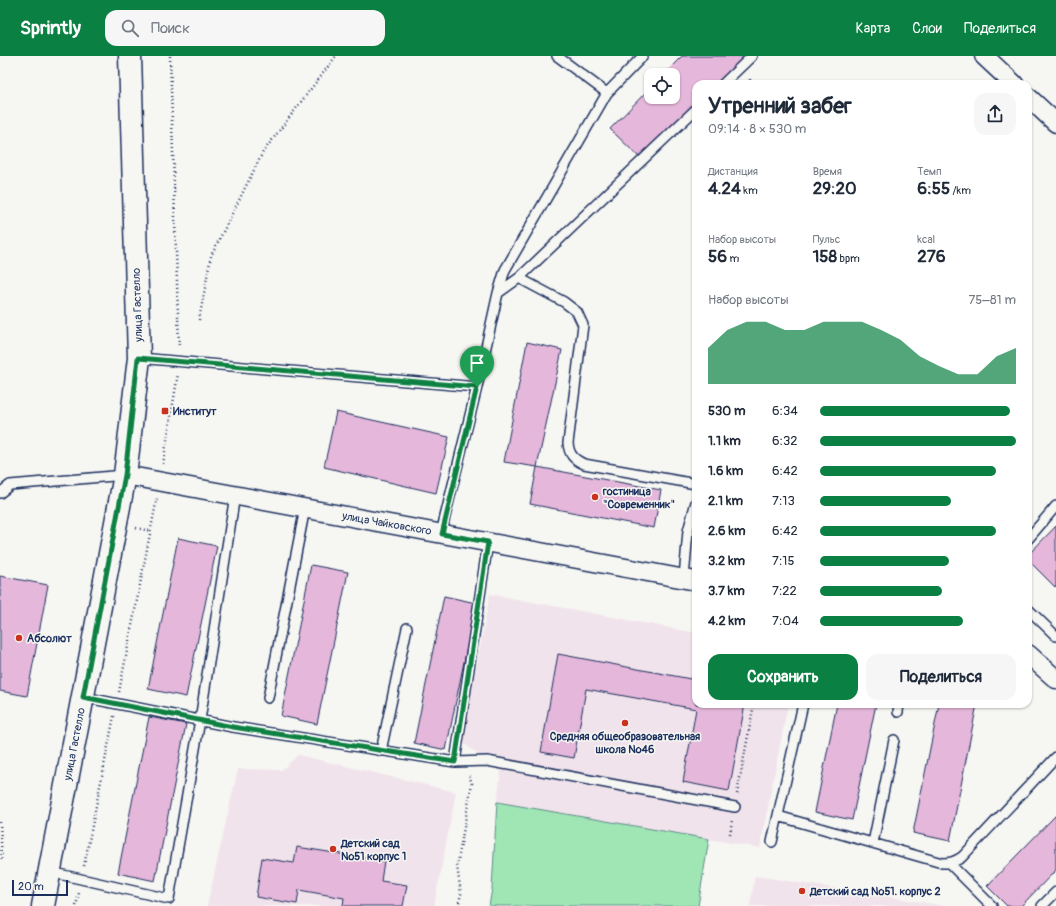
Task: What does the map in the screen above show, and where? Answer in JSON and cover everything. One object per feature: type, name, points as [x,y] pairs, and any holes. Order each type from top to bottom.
[{"type":"street","name":"улица Гастелло","points":[[43,906],[125,475],[138,358],[130,56]]},
{"type":"street","points":[[984,56],[1010,80]]},
{"type":"street","points":[[1032,101],[1056,123]]},
{"type":"street","name":"улица Чайковского","points":[[125,475],[690,579]]},
{"type":"street","points":[[1032,658],[1056,679]]},
{"type":"lane","points":[[557,56],[607,93]]},
{"type":"lane","points":[[442,534],[498,293],[505,270],[607,93],[643,56]]},
{"type":"lane","points":[[727,80],[752,56]]},
{"type":"lane","points":[[498,293],[519,278],[692,114]]},
{"type":"lane","points":[[519,278],[564,302],[577,312],[583,326],[568,443],[569,452],[575,460],[584,464],[692,483]]},
{"type":"lane","points":[[138,358],[477,387]]},
{"type":"lane","points":[[0,493],[10,485],[125,475]]},
{"type":"lane","points":[[50,872],[168,902],[200,720],[235,495]]},
{"type":"lane","points":[[1032,534],[1056,506]]},
{"type":"lane","points":[[268,698],[305,508]]},
{"type":"lane","points":[[690,579],[688,531],[692,516]]},
{"type":"lane","points":[[455,762],[488,542]]},
{"type":"lane","points":[[1032,613],[1056,636]]},
{"type":"lane","points":[[381,750],[407,628]]},
{"type":"lane","points":[[83,697],[241,728],[455,762],[487,761],[735,807]]},
{"type":"lane","points":[[772,842],[802,708]]},
{"type":"lane","points":[[873,843],[894,740]]},
{"type":"lane","points":[[778,816],[942,863],[949,863],[962,857],[1056,757]]},
{"type":"lane","points":[[949,863],[992,906]]},
{"type":"lane","points":[[1042,906],[1056,892]]},
{"type":"path","points":[[199,320],[211,256],[262,152],[336,56]]},
{"type":"path","points":[[730,834],[753,708]]},
{"type":"path","points":[[455,762],[467,772],[472,783],[457,866],[461,894],[458,906]]},
{"type":"path","points":[[0,822],[2,860]]},
{"type":"shaded area","name":"Средняя общеобразовательная школа №46","points":[[490,594],[692,632],[692,708],[787,708],[760,848],[497,802],[501,771],[462,742]]},
{"type":"shaded area","name":"Детский сад №51 корпус 1","points":[[298,755],[456,792],[434,906],[207,906],[238,769],[282,770]]},
{"type":"shaded area","name":"Детский сад №51. корпус 2","points":[[755,876],[946,906],[750,906]]},
{"type":"green space","points":[[497,802],[709,839],[698,906],[489,906],[492,889]]},
{"type":"building","points":[[682,56],[745,56],[721,80],[692,80],[692,109],[642,160],[610,129],[644,94],[644,104],[680,104],[680,68],[670,68]]},
{"type":"building","points":[[527,342],[562,350],[537,467],[504,462]]},
{"type":"building","points":[[336,412],[449,437],[436,493],[324,467]]},
{"type":"building","name":"гостиница \"Современник\"","points":[[537,467],[661,490],[654,528],[530,504]]},
{"type":"building","points":[[1056,526],[1055,587],[1032,564],[1032,551]]},
{"type":"building","points":[[178,538],[217,546],[186,697],[148,689]]},
{"type":"building","points":[[311,565],[348,572],[317,724],[281,716]]},
{"type":"building","name":"Абсолют","points":[[0,576],[48,585],[27,696],[0,691]]},
{"type":"building","points":[[444,596],[476,603],[446,750],[414,743]]},
{"type":"building","points":[[558,654],[692,679],[692,708],[744,708],[729,791],[683,782],[696,709],[586,689],[574,758],[541,752]]},
{"type":"building","points":[[836,708],[875,708],[852,820],[815,812]]},
{"type":"building","points":[[938,708],[976,708],[950,841],[913,833]]},
{"type":"building","points":[[149,717],[186,724],[155,881],[118,873]]},
{"type":"building","points":[[1056,815],[1056,870],[1021,906],[1007,906],[987,886]]},
{"type":"building","points":[[297,847],[384,861],[381,881],[407,885],[403,906],[343,906],[344,898],[299,890],[297,904],[256,897],[262,858],[294,863]]},
{"type":"place","name":"Институт","points":[[165,411]]},
{"type":"place","name":"гостиница \"Современник\"","points":[[595,497]]},
{"type":"place","name":"Абсолют","points":[[19,638]]},
{"type":"place","name":"Средняя общеобразовательная школа №46","points":[[625,723]]},
{"type":"place","name":"Детский сад №51 корпус 1","points":[[333,849]]},
{"type":"place","name":"Детский сад №51. корпус 2","points":[[802,891]]},
{"type":"route","points":[[138,358],[477,387],[442,534],[488,542],[455,762],[233,727],[83,697],[125,475],[138,358]]}]
